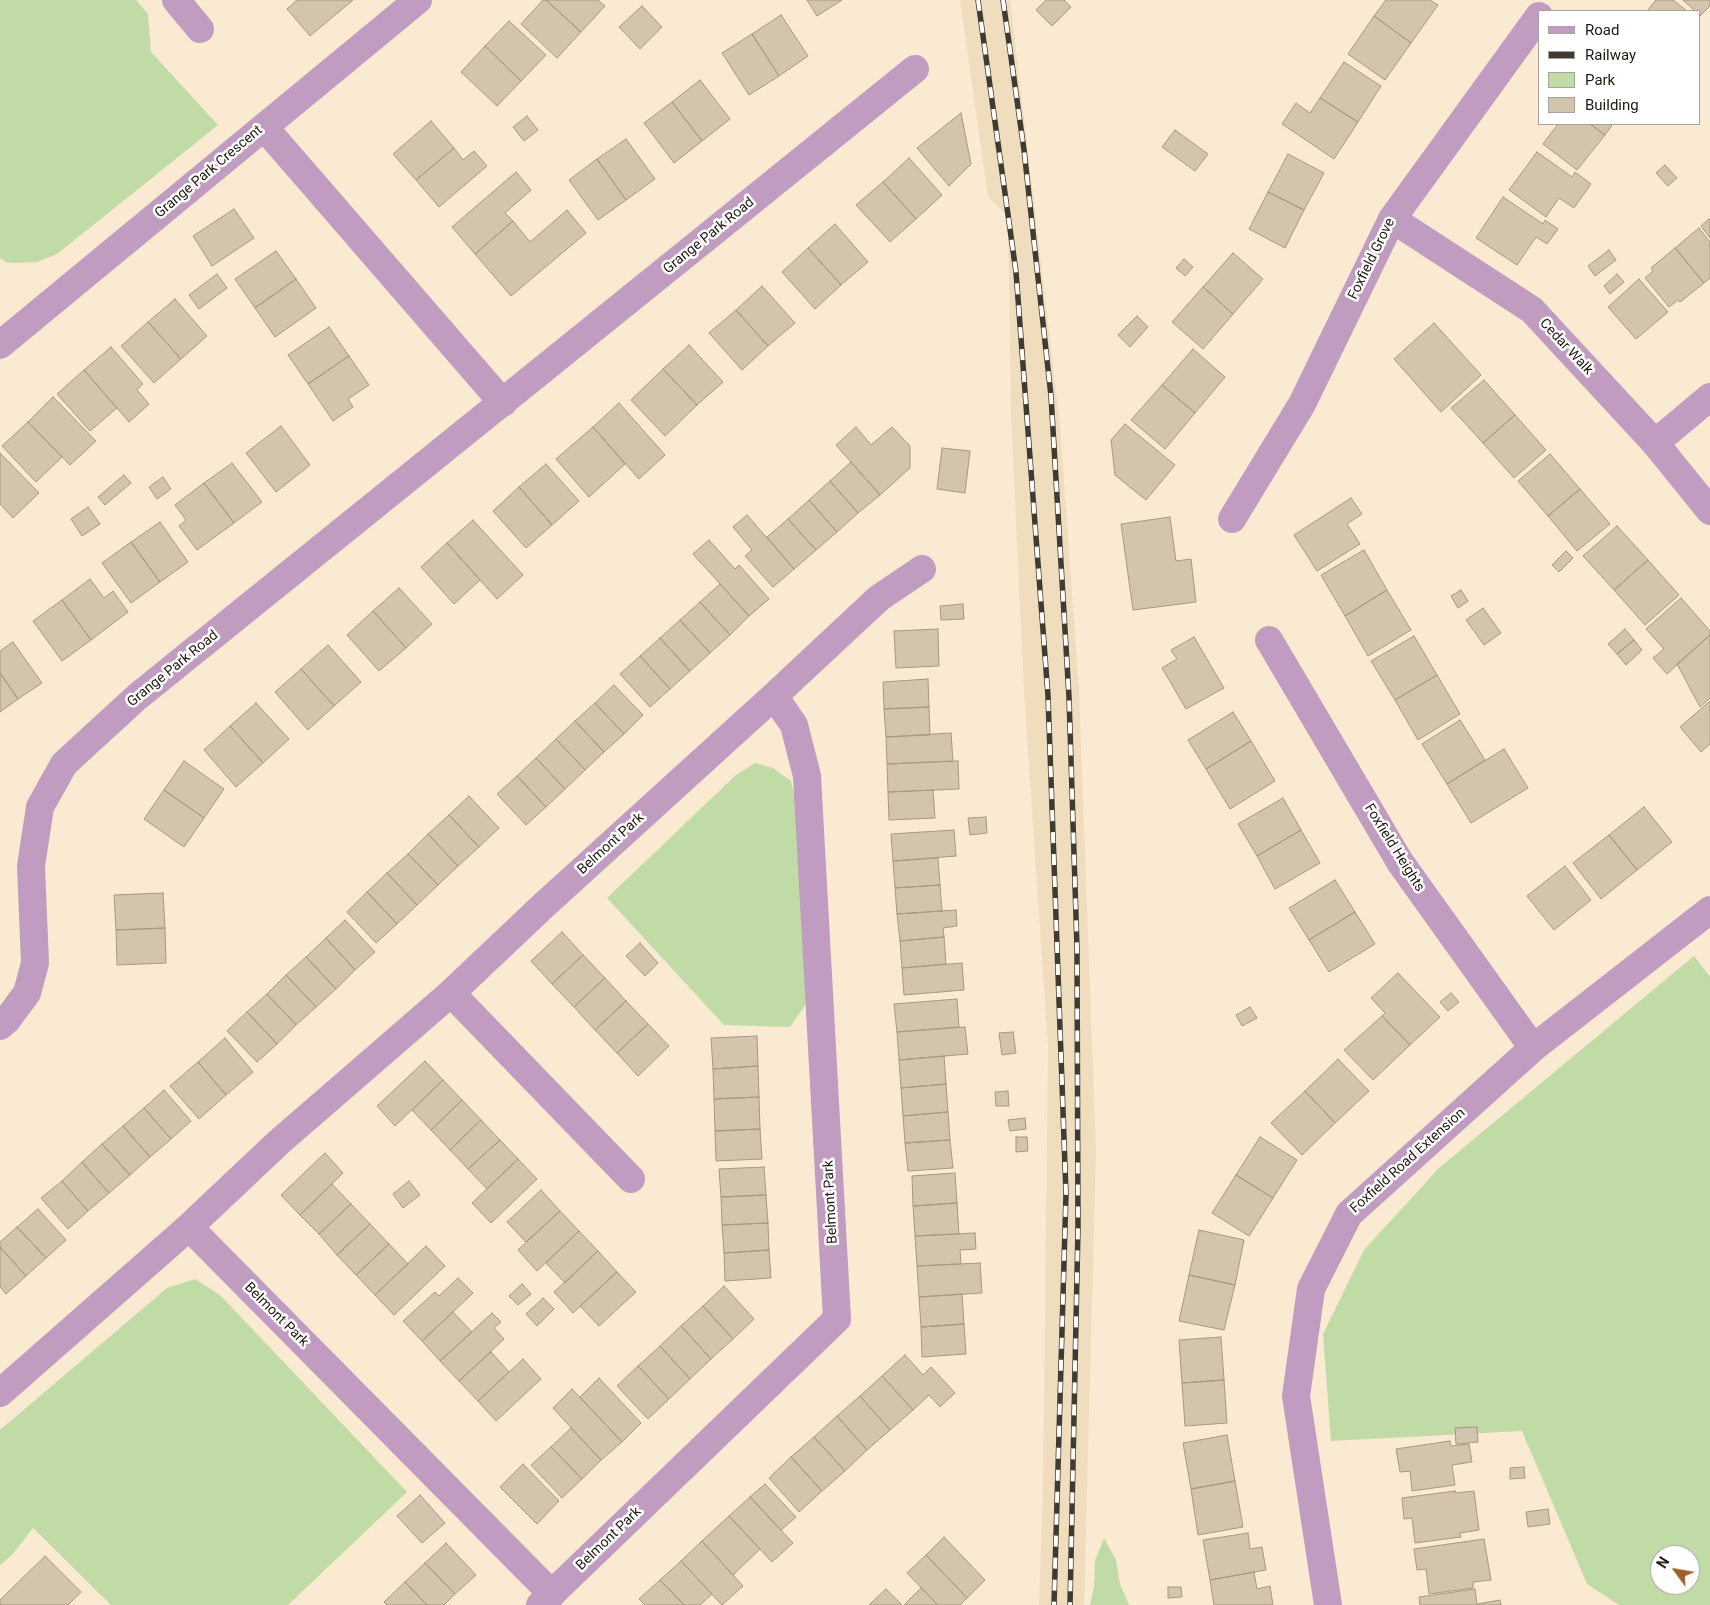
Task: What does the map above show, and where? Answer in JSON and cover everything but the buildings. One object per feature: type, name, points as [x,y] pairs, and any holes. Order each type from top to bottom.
[{"type":"street","points":[[176,0],[200,29]]},
{"type":"street","name":"Grange Park Crescent","points":[[4,334],[264,127],[418,0]]},
{"type":"street","name":"Foxfield Grove","points":[[1232,518],[1302,404],[1392,218],[1538,17]]},
{"type":"street","name":"Grange Park Road","points":[[0,1026],[27,993],[35,962],[30,866],[40,807],[64,764],[137,697],[915,69]]},
{"type":"street","points":[[264,127],[503,402]]},
{"type":"street","name":"Cedar Walk","points":[[1392,218],[1532,310],[1655,443],[1710,511]]},
{"type":"street","points":[[1655,443],[1710,397]]},
{"type":"street","name":"Belmont Park","points":[[0,1393],[190,1227],[279,1142],[451,993],[543,906],[879,598],[922,569]]},
{"type":"street","name":"Foxfield Heights","points":[[1269,640],[1400,862],[1533,1048]]},
{"type":"street","name":"Belmont Park","points":[[190,1227],[546,1600],[837,1319],[807,776],[794,726],[774,696]]},
{"type":"street","name":"Foxfield Road Extension","points":[[1328,1605],[1296,1396],[1311,1289],[1350,1214],[1533,1048],[1710,910]]},
{"type":"street","points":[[451,993],[631,1179]]},
{"type":"shaded area","points":[[960,0],[1010,0],[1060,425],[1079,690],[1096,1151],[1084,1605],[1039,1605],[1043,1488],[1048,1048],[1024,691],[1011,414],[1008,216],[988,197]]},
{"type":"green space","points":[[0,0],[136,0],[148,14],[151,52],[218,125],[57,254],[37,262],[15,263],[6,262],[0,258]]},
{"type":"green space","points":[[755,763],[773,768],[791,781],[795,799],[810,998],[790,1027],[724,1025],[607,898],[736,775]]},
{"type":"green space","points":[[1694,956],[1710,977],[1710,1605],[1619,1605],[1587,1584],[1522,1431],[1331,1441],[1323,1334],[1364,1250],[1439,1168]]},
{"type":"green space","points":[[195,1279],[220,1295],[407,1492],[288,1605],[111,1605],[33,1528],[12,1555],[0,1565],[0,1430],[167,1288]]},
{"type":"green space","points":[[1104,1538],[1116,1560],[1120,1584],[1129,1605],[1090,1605],[1094,1587],[1095,1561]]},
{"type":"railway","points":[[978,0],[1016,272],[1048,696],[1066,1194],[1054,1605]]},
{"type":"railway","points":[[1003,0],[1024,150],[1051,396],[1069,697],[1077,948],[1078,1228],[1070,1605]]}]
